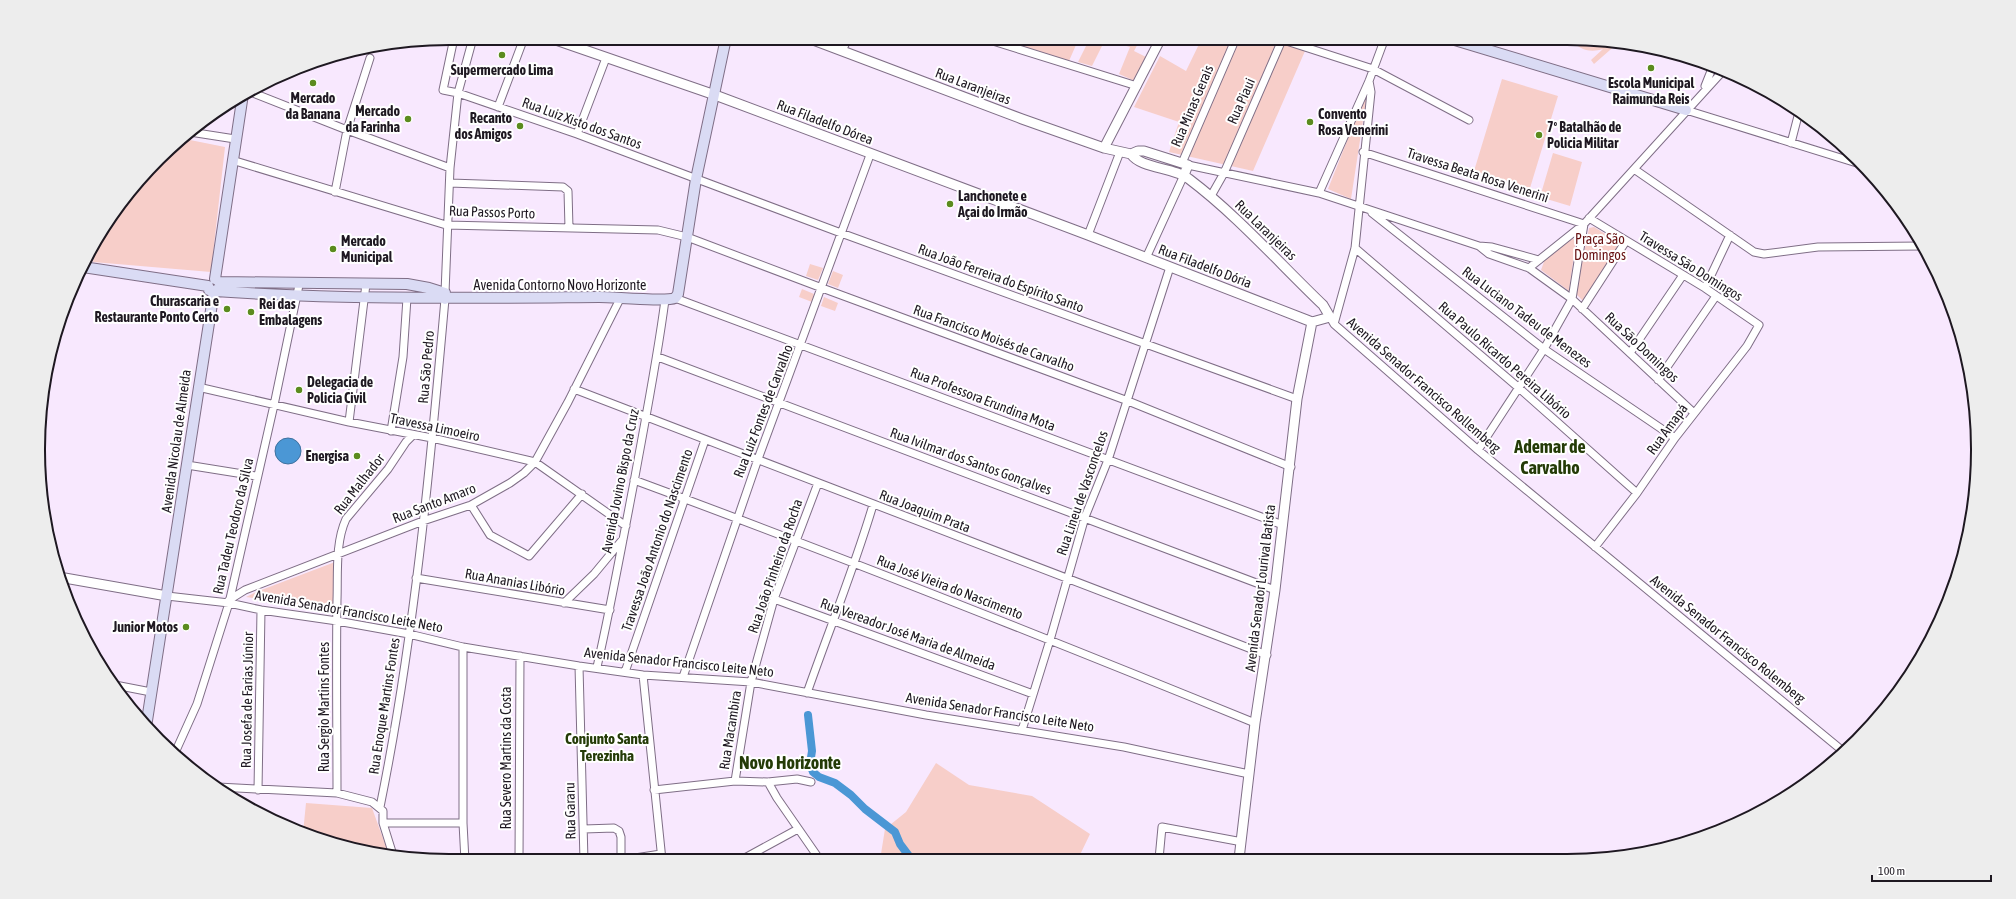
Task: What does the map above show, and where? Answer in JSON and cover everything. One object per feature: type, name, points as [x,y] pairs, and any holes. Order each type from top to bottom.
[{"type":"main road","name":"Avenida Jovino Bispo da Cruz","points":[[670,299],[678,294],[696,179],[725,45]]},
{"type":"main road","points":[[1481,45],[1686,110]]},
{"type":"main road","name":"Avenida Nicolau de Almeida","points":[[147,718],[241,103]]},
{"type":"main road","points":[[88,270],[298,297],[429,298],[445,296]]},
{"type":"main road","points":[[214,286],[407,284],[429,288],[445,296]]},
{"type":"main road","name":"Avenida Contorno Novo Horizonte","points":[[445,296],[621,297],[670,299]]},
{"type":"street","name":"Rua Luiz Xisto dos Santos","points":[[453,45],[443,90],[458,93],[576,134],[696,179]]},
{"type":"street","name":"Rua São Pedro","points":[[432,438],[445,296],[446,225],[450,168],[458,93],[471,45]]},
{"type":"street","points":[[498,108],[521,45]]},
{"type":"street","name":"Rua Filadelfo Dórea","points":[[570,45],[715,95],[870,155],[1088,235]]},
{"type":"street","name":"Rua Laranjeiras","points":[[826,45],[1022,119],[1104,148],[1131,154],[1138,151],[1144,151],[1185,164]]},
{"type":"street","points":[[842,51],[845,45]]},
{"type":"street","points":[[1005,45],[1137,86]]},
{"type":"street","points":[[1104,148],[1158,45]]},
{"type":"street","name":"Rua Minas Gerais","points":[[1185,164],[1233,45]]},
{"type":"street","name":"Rua Piaui","points":[[1211,196],[1224,173],[1277,45]]},
{"type":"street","points":[[1298,45],[1373,69],[1469,120]]},
{"type":"street","points":[[1319,193],[1369,81],[1382,45]]},
{"type":"street","points":[[335,192],[347,130],[370,58]]},
{"type":"street","points":[[576,134],[606,58]]},
{"type":"street","points":[[1704,90],[1711,72]]},
{"type":"street","points":[[1529,268],[1586,221],[1718,75]]},
{"type":"street","points":[[1312,322],[1332,321],[1355,248],[1360,207],[1363,152],[1371,92],[1369,81]]},
{"type":"street","points":[[256,94],[450,168]]},
{"type":"street","points":[[1686,110],[1791,143],[1848,159]]},
{"type":"street","points":[[1791,143],[1798,118]]},
{"type":"street","points":[[198,133],[235,139]]},
{"type":"street","points":[[1088,235],[1120,152]]},
{"type":"street","name":"Travessa Beata Rosa Venerini","points":[[1363,152],[1586,221]]},
{"type":"street","name":"Rua Laranjeiras","points":[[1131,154],[1137,160],[1184,175],[1211,196],[1323,305],[1332,321]]},
{"type":"street","name":"Rua Luiz Fontes de Carvalho","points":[[683,677],[737,517],[870,155]]},
{"type":"street","name":"Rua Passos Porto","points":[[232,160],[446,225],[658,230],[687,236]]},
{"type":"street","points":[[1146,258],[1184,175],[1185,164],[1319,193],[1479,246],[1492,247],[1539,260]]},
{"type":"street","points":[[1634,169],[1754,252],[1764,254],[1818,247],[1916,246]]},
{"type":"street","name":"Rua João Ferreira do Espírito Santo","points":[[696,179],[1297,399]]},
{"type":"street","points":[[450,183],[563,186],[568,190],[569,228]]},
{"type":"street","name":"Rua Luciano Tadeu de Menezes","points":[[1368,210],[1544,349],[1675,438]]},
{"type":"street","points":[[1478,450],[1544,349],[1572,299],[1586,221]]},
{"type":"street","name":"Travessa São Domingos","points":[[1586,221],[1626,241],[1705,288],[1758,325]]},
{"type":"street","name":"Rua Filadelfo Dória","points":[[1088,235],[1312,322]]},
{"type":"street","points":[[1705,288],[1730,235]]},
{"type":"street","name":"Rua Francisco Moisés de Carvalho","points":[[687,236],[822,288],[1128,401],[1290,467]]},
{"type":"street","points":[[1582,310],[1626,241]]},
{"type":"street","points":[[1479,246],[1489,254],[1529,268],[1572,299]]},
{"type":"street","name":"Rua Paulo Ricardo Pereira Libório","points":[[1355,248],[1518,388],[1637,493]]},
{"type":"street","name":"Rua Lineu de Vasconcelos","points":[[1022,730],[1050,640],[1085,517],[1108,460],[1128,401],[1170,266]]},
{"type":"street","points":[[1630,353],[1683,275]]},
{"type":"street","points":[[349,422],[366,297],[366,284]]},
{"type":"street","name":"Rua Tadeu Teodoro da Silva","points":[[177,749],[197,704],[229,601],[256,476],[274,405],[298,297],[299,285]]},
{"type":"street","points":[[1658,380],[1716,296]]},
{"type":"street","name":"Rua Santo Amaro","points":[[229,601],[245,590],[423,521],[471,505],[510,484],[535,462],[621,297]]},
{"type":"street","points":[[391,431],[403,357],[408,298]]},
{"type":"street","name":"Rua Professora Erundina Mota","points":[[670,299],[801,345],[1283,525]]},
{"type":"street","name":"Avenida Jovino Bispo da Cruz","points":[[597,668],[610,610],[670,299]]},
{"type":"street","name":"Rua São Domingos","points":[[1572,299],[1582,310],[1694,413]]},
{"type":"street","name":"Avenida Senador Francisco Rollemberg","points":[[1332,321],[1478,450],[1595,548]]},
{"type":"street","name":"Avenida Senador Lourival Batista","points":[[1240,854],[1255,723],[1267,655],[1297,399],[1312,322]]},
{"type":"street","name":"Rua Amapá","points":[[1595,548],[1637,493],[1675,438],[1747,346],[1758,325]]},
{"type":"street","name":"Rua Ivilmar dos Santos Gonçalves","points":[[658,357],[1275,590]]},
{"type":"street","name":"Travessa Limoeiro","points":[[198,388],[391,431],[432,438],[535,462],[626,526]]},
{"type":"street","name":"Rua Joaquim Prata","points":[[574,389],[1267,655]]},
{"type":"street","name":"Rua Malhador","points":[[337,621],[338,555],[342,527],[346,518],[388,469],[406,442],[413,435]]},
{"type":"street","name":"Rua Enoque Martins Fontes","points":[[391,850],[383,823],[383,811],[380,807],[389,763],[409,634],[432,438]]},
{"type":"street","name":"Travessa João Antonio do Nascimento","points":[[625,672],[705,440]]},
{"type":"street","points":[[187,465],[256,476]]},
{"type":"street","name":"Rua José Vieira do Nascimento","points":[[634,480],[737,517],[1050,640],[1255,723]]},
{"type":"street","name":"Rua João Pinheiro da Rocha","points":[[751,682],[774,599],[818,483]]},
{"type":"street","points":[[471,505],[490,535],[529,556],[582,494]]},
{"type":"street","points":[[807,693],[855,564],[873,505]]},
{"type":"street","points":[[564,603],[594,574],[624,537]]},
{"type":"street","name":"Avenida Senador Francisco Rolemberg","points":[[1595,548],[1839,748]]},
{"type":"street","name":"Avenida Senador Francisco Leite Neto","points":[[66,578],[167,596],[229,601],[261,610],[337,621],[409,634],[463,647],[579,666],[643,675],[751,682],[926,715],[1124,747],[1249,774]]},
{"type":"street","name":"Rua Ananias Libório","points":[[416,578],[610,610]]},
{"type":"street","name":"Rua Vereador José Maria de Almeida","points":[[774,599],[1033,694]]},
{"type":"street","name":"Rua Josefa de Farias Júnior","points":[[258,790],[261,610]]},
{"type":"street","name":"Rua Sergio Martins Fontes","points":[[337,621],[337,793]]},
{"type":"street","points":[[463,647],[463,823],[465,854]]},
{"type":"street","name":"Rua Severo Martins da Costa","points":[[519,854],[520,656]]},
{"type":"street","name":"Rua Gararu","points":[[579,666],[584,854]]},
{"type":"street","points":[[643,675],[661,854]]},
{"type":"street","name":"Rua Macambira","points":[[735,781],[751,682]]},
{"type":"street","points":[[122,686],[151,692]]},
{"type":"street","points":[[654,790],[735,781],[768,782],[797,779],[812,782]]},
{"type":"street","points":[[768,782],[777,798],[816,854]]},
{"type":"street","points":[[228,788],[337,793],[372,802],[380,807]]},
{"type":"street","points":[[383,823],[463,823]]},
{"type":"street","points":[[1159,854],[1162,827],[1237,841]]},
{"type":"street","points":[[584,829],[614,828],[619,831],[621,837],[622,854]]},
{"type":"street","points":[[753,854],[798,829]]},
{"type":"green space","points":[[1016,45],[1076,45],[1069,61]]},
{"type":"green space","points":[[1086,45],[1102,45],[1092,66],[1078,62]]},
{"type":"green space","points":[[1123,45],[1137,45],[1134,51],[1148,58],[1137,82],[1119,74],[1130,47]]},
{"type":"green space","points":[[1199,45],[1287,45],[1305,51],[1253,171],[1169,152],[1179,122],[1134,107],[1160,56],[1186,71]]},
{"type":"green space","points":[[1578,45],[1613,48],[1594,64],[1591,60],[1603,49],[1593,51],[1581,48]]},
{"type":"green space","points":[[1502,79],[1558,96],[1530,188],[1474,171]]},
{"type":"green space","points":[[1368,88],[1351,199],[1328,189]]},
{"type":"green space","points":[[189,140],[225,147],[211,272],[93,262],[99,247],[129,203],[163,163],[183,145]]},
{"type":"green space","points":[[1553,153],[1582,162],[1570,206],[1540,197]]},
{"type":"green space","name":"Praça São Domingos","points":[[1594,227],[1620,243],[1584,302],[1576,294],[1589,228]]},
{"type":"green space","name":"Praça São Domingos","points":[[1571,238],[1576,240],[1569,291],[1541,270],[1545,259]]},
{"type":"green space","points":[[810,264],[823,268],[818,280],[806,276]]},
{"type":"green space","points":[[833,271],[843,275],[838,288],[828,284]]},
{"type":"green space","points":[[802,289],[814,294],[812,302],[799,297]]},
{"type":"green space","points":[[824,297],[838,303],[835,311],[821,306]]},
{"type":"green space","points":[[335,562],[333,611],[246,597],[256,592]]},
{"type":"green space","points":[[936,763],[969,785],[1032,796],[1090,834],[1080,854],[881,854],[885,829],[906,812]]},
{"type":"green space","points":[[306,803],[372,808],[387,849],[319,833],[304,827]]},
{"type":"water","points":[[288,438],[297,442],[301,451],[297,460],[288,464],[279,460],[275,451],[279,442]]},
{"type":"waterway","points":[[808,715],[812,751],[810,764],[813,772],[819,777],[835,783],[895,832],[900,844],[908,854]]},
{"type":"place","name":"Supermercado Lima","points":[[502,55]]},
{"type":"place","name":"Escola Municipal Raimunda Reis","points":[[1651,68]]},
{"type":"place","name":"Mercado da Banana","points":[[313,83]]},
{"type":"place","name":"Mercado da Farinha","points":[[408,119]]},
{"type":"place","name":"Convento Rosa Venerini","points":[[1310,122]]},
{"type":"place","name":"Recanto dos Amigos","points":[[520,126]]},
{"type":"place","name":"7º Batalhão de Policia Militar","points":[[1539,135]]},
{"type":"place","name":"Lanchonete e Açai do Irmão","points":[[950,204]]},
{"type":"place","name":"Mercado Municipal","points":[[333,249]]},
{"type":"place","name":"Churascaria e Restaurante Ponto Certo","points":[[227,309]]},
{"type":"place","name":"Rei das Embalagens","points":[[251,312]]},
{"type":"place","name":"Delegacia de Policia Civil","points":[[299,390]]},
{"type":"place","name":"Energisa","points":[[357,456]]},
{"type":"place","name":"Junior Motos","points":[[186,627]]},
{"type":"district","name":"Ademar de Carvalho","points":[[1550,456]]},
{"type":"district","name":"Conjunto Santa Terezinha","points":[[607,746]]},
{"type":"district","name":"Novo Horizonte","points":[[790,762]]}]
